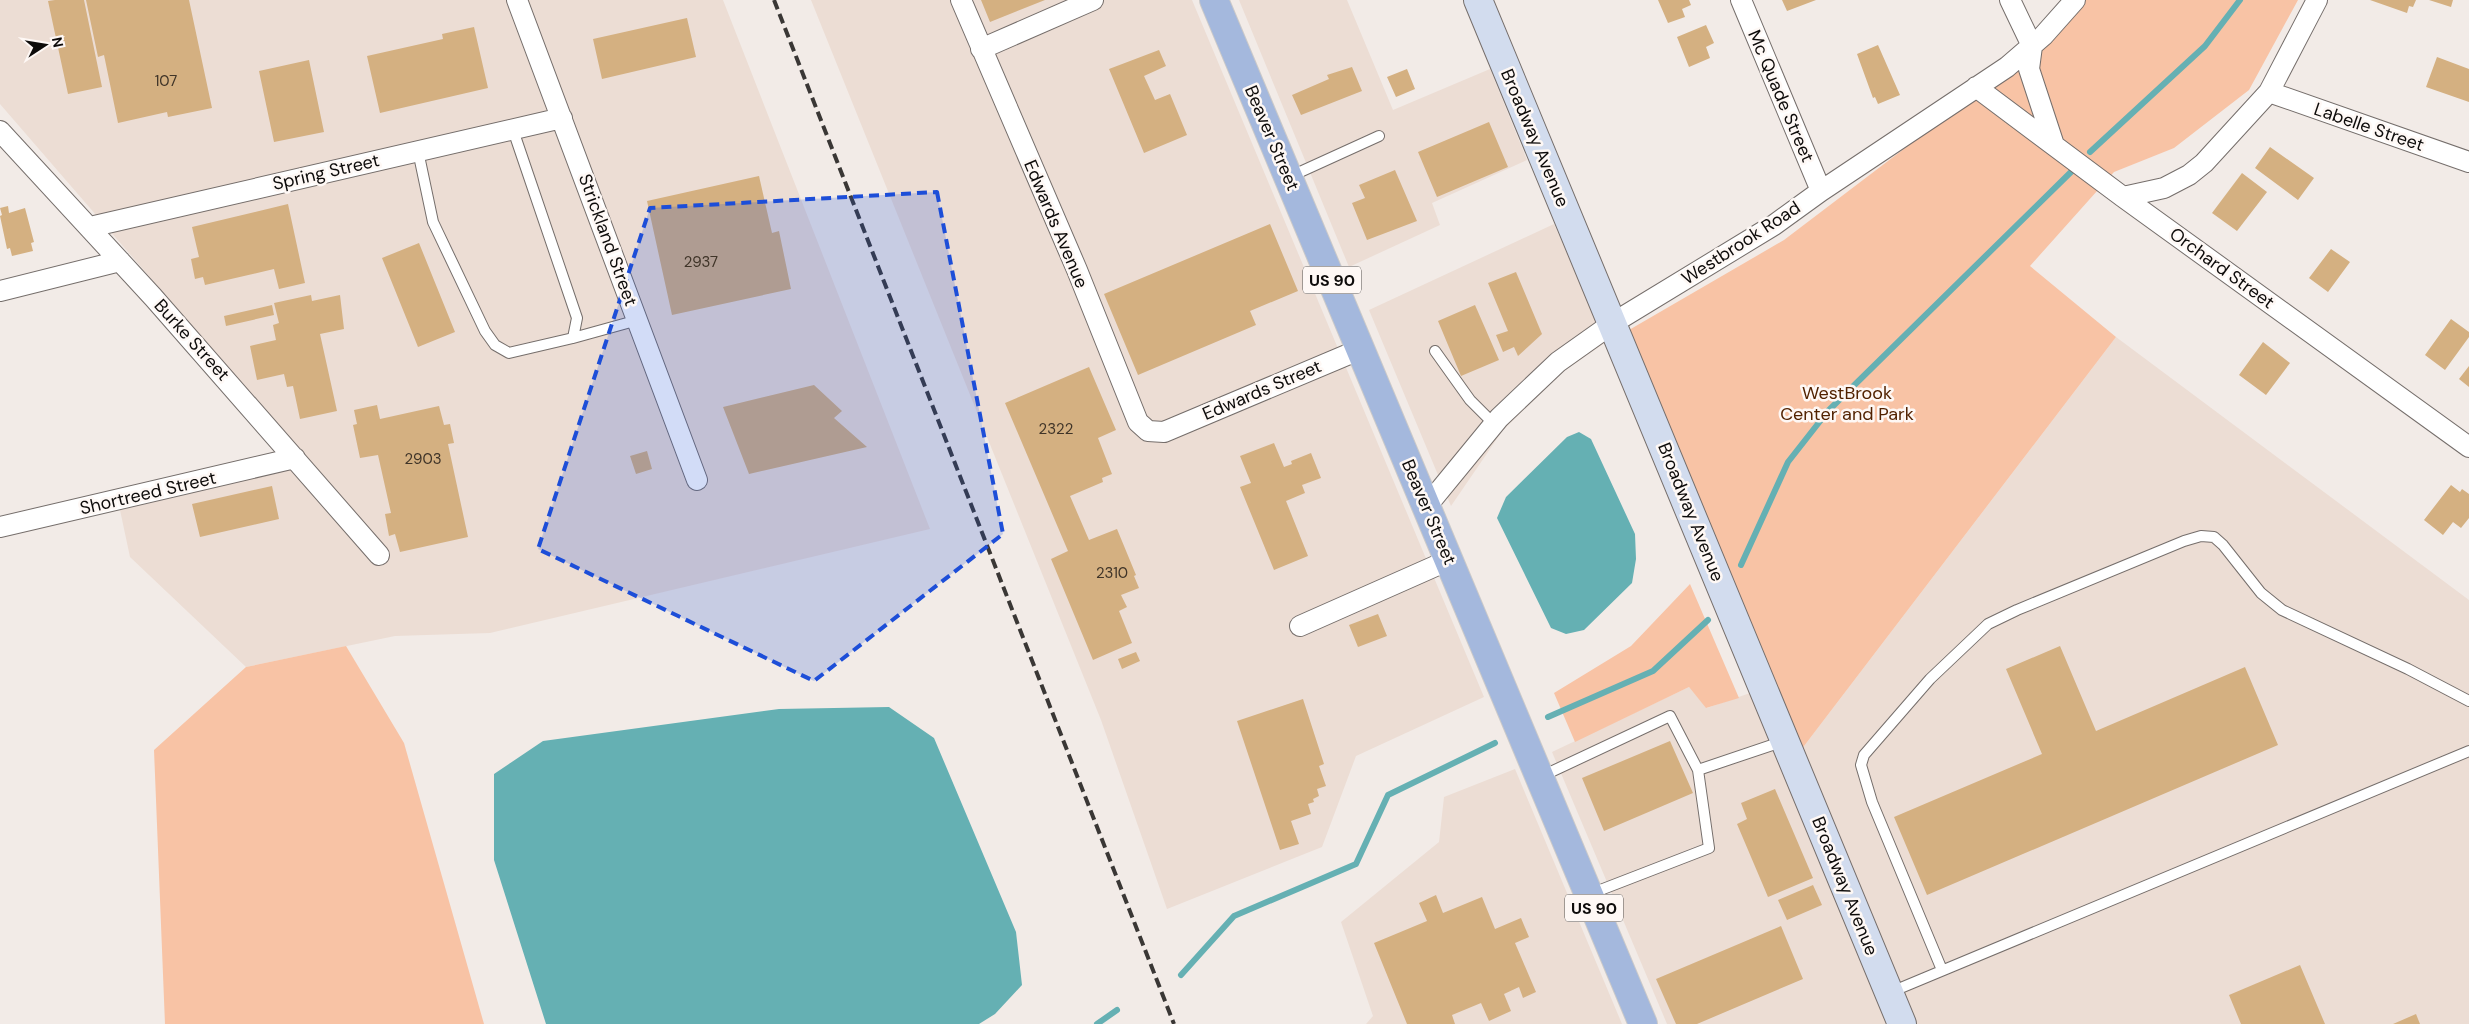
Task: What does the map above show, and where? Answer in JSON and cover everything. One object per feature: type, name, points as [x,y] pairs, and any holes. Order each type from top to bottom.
[{"type":"main road","name":"Beaver Street","points":[[1214,0],[1643,1024]]},
{"type":"street","name":"Strickland Street","points":[[517,0],[697,480]]},
{"type":"street","name":"Edwards Avenue","points":[[961,0],[980,49],[1077,270],[1138,422],[1148,431],[1164,432]]},
{"type":"street","points":[[980,49],[1093,0]]},
{"type":"street","name":"Broadway Avenue","points":[[1478,0],[1902,1024]]},
{"type":"street","name":"Mc Quade Street","points":[[1740,0],[1821,191]]},
{"type":"street","points":[[2010,0],[2032,46],[2029,69],[2054,146]]},
{"type":"street","name":"Westbrook Road","points":[[1426,507],[1494,424],[1558,362],[1613,323],[1774,225],[1821,191],[2007,67],[2032,46],[2075,0]]},
{"type":"street","points":[[2123,198],[2164,188],[2189,176],[2204,163],[2269,92],[2317,0]]},
{"type":"street","name":"Orchard Street","points":[[1976,87],[2123,198],[2469,447]]},
{"type":"street","name":"Labelle Street","points":[[2269,92],[2469,162]]},
{"type":"street","name":"Spring Street","points":[[90,227],[562,118]]},
{"type":"street","name":"Burke Street","points":[[0,131],[90,227],[379,555]]},
{"type":"street","points":[[0,291],[120,261]]},
{"type":"street","name":"Edwards Street","points":[[1164,432],[1361,348]]},
{"type":"street","name":"Shortreed Street","points":[[0,527],[295,458]]},
{"type":"street","points":[[1300,626],[1449,560]]},
{"type":"lane","points":[[513,130],[577,318],[573,338]]},
{"type":"lane","points":[[1289,177],[1379,136]]},
{"type":"lane","points":[[418,151],[433,222],[485,331],[494,345],[509,353],[638,320]]},
{"type":"lane","points":[[1436,351],[1470,400],[1494,424]]},
{"type":"lane","points":[[1942,970],[1872,802],[1861,765],[1864,755],[1873,742],[1930,679],[1988,624],[2184,541],[2201,536],[2214,538],[2223,545],[2262,594],[2282,610],[2408,669],[2469,701]]},
{"type":"lane","points":[[1540,778],[1670,716],[1698,770],[1709,848],[1589,895]]},
{"type":"lane","points":[[1698,770],[1785,740]]},
{"type":"lane","points":[[1889,992],[2469,750]]},
{"type":"highlighted area","points":[[937,192],[1003,534],[814,681],[538,549],[650,208]]},
{"type":"shaded area","points":[[0,0],[723,0],[930,529],[490,633],[395,636],[246,667],[130,557],[120,510],[286,471],[308,460],[0,104]]},
{"type":"shaded area","points":[[811,0],[1192,0],[1484,697],[1356,756],[1322,847],[1167,909],[1101,720]]},
{"type":"shaded area","points":[[1239,0],[1347,0],[1393,110],[1490,69],[1527,160],[1432,203],[1440,225],[1349,267]]},
{"type":"shaded area","points":[[1554,224],[1606,342],[1563,372],[1503,430],[1451,506],[1369,310]]},
{"type":"shaded area","points":[[2116,337],[2469,600],[2469,1024],[1914,1024],[1801,750]]},
{"type":"shaded area","points":[[1689,687],[1707,708],[1753,692],[1890,1024],[1667,1024],[1552,752]]},
{"type":"shaded area","points":[[1515,769],[1622,1024],[1366,1024],[1373,1016],[1341,922],[1439,842],[1444,797]]},
{"type":"green space","name":"WestBrook Center and Park","points":[[2086,0],[2298,0],[2249,90],[2174,148],[2114,172],[2030,266],[2116,337],[1801,750],[1629,330],[1784,240],[1938,123],[2034,55]]},
{"type":"green space","points":[[1690,584],[1739,698],[1706,708],[1689,687],[1575,742],[1554,693],[1631,646]]},
{"type":"green space","points":[[346,646],[404,743],[484,1024],[165,1024],[154,750],[246,667]]},
{"type":"water","points":[[1579,432],[1591,439],[1635,534],[1636,559],[1632,583],[1584,630],[1566,634],[1551,628],[1497,518],[1506,497],[1567,437]]},
{"type":"water","points":[[889,707],[934,738],[1016,932],[1022,985],[995,1014],[979,1024],[546,1024],[494,860],[494,774],[543,741],[779,709]]},
{"type":"building","points":[[84,0],[102,87],[68,94],[48,1]]},
{"type":"building","points":[[86,0],[189,0],[212,108],[168,117],[167,112],[118,123],[104,55],[98,57]]},
{"type":"building","points":[[981,0],[1045,0],[990,22]]},
{"type":"building","points":[[1658,0],[1689,0],[1691,5],[1682,9],[1685,17],[1668,23]]},
{"type":"building","points":[[1782,0],[1816,0],[1787,11]]},
{"type":"building","points":[[2370,0],[2416,0],[2413,7],[2409,6],[2407,13]]},
{"type":"building","points":[[2429,0],[2453,0],[2451,7]]},
{"type":"building","points":[[687,18],[696,57],[602,79],[593,39]]},
{"type":"building","points":[[1706,25],[1714,43],[1706,47],[1710,58],[1689,67],[1677,37]]},
{"type":"building","points":[[474,27],[488,88],[380,113],[367,56],[443,39],[442,34]]},
{"type":"building","points":[[1878,45],[1900,95],[1878,104],[1875,97],[1873,98],[1857,54]]},
{"type":"building","points":[[1159,50],[1166,66],[1144,76],[1155,100],[1170,94],[1187,135],[1144,153],[1109,69]]},
{"type":"building","points":[[2437,57],[2469,69],[2469,102],[2426,87]]},
{"type":"building","points":[[309,60],[324,132],[274,142],[259,71]]},
{"type":"building","points":[[1352,67],[1362,91],[1301,115],[1292,95],[1329,79],[1327,75]]},
{"type":"building","points":[[1407,69],[1415,89],[1396,97],[1387,77]]},
{"type":"building","points":[[1489,122],[1508,167],[1437,197],[1418,152]]},
{"type":"building","points":[[2270,147],[2314,178],[2298,200],[2255,168]]},
{"type":"building","points":[[1395,170],[1417,221],[1367,240],[1352,203],[1365,198],[1359,185]]},
{"type":"building","points":[[2242,173],[2267,192],[2237,231],[2212,213]]},
{"type":"building","points":[[759,176],[772,233],[779,231],[791,289],[672,315],[647,201]]},
{"type":"building","points":[[288,204],[305,283],[279,289],[274,269],[205,285],[203,277],[195,279],[191,259],[199,257],[192,227]]},
{"type":"building","points":[[8,206],[9,213],[25,208],[34,242],[31,243],[33,251],[12,256],[10,248],[7,249],[0,208]]},
{"type":"building","points":[[1270,224],[1298,291],[1250,311],[1256,325],[1138,375],[1104,294]]},
{"type":"building","points":[[419,243],[455,332],[418,347],[382,258]]},
{"type":"building","points":[[2331,249],[2350,262],[2328,292],[2309,278]]},
{"type":"building","points":[[1516,272],[1542,334],[1518,356],[1514,347],[1503,352],[1496,335],[1508,331],[1488,283]]},
{"type":"building","points":[[311,295],[312,301],[340,295],[344,329],[320,334],[337,411],[300,419],[293,386],[287,387],[284,374],[257,380],[250,346],[276,340],[273,325],[279,323],[274,303]]},
{"type":"building","points":[[272,305],[274,315],[226,326],[224,316]]},
{"type":"building","points":[[1475,305],[1499,360],[1461,376],[1438,321]]},
{"type":"building","points":[[2451,319],[2469,332],[2469,337],[2445,370],[2425,355]]},
{"type":"building","points":[[2263,342],[2290,363],[2266,395],[2239,375]]},
{"type":"building","points":[[2469,366],[2469,387],[2459,379]]},
{"type":"building","points":[[1089,367],[1116,430],[1098,438],[1112,474],[1102,478],[1103,482],[1070,496],[1089,540],[1117,529],[1136,575],[1134,576],[1139,588],[1121,595],[1127,607],[1119,611],[1132,643],[1093,660],[1051,559],[1068,551],[1005,403]]},
{"type":"building","points":[[814,385],[842,411],[834,418],[867,447],[749,474],[723,407]]},
{"type":"building","points":[[377,405],[380,419],[439,406],[444,425],[450,424],[454,443],[448,444],[468,537],[400,552],[395,534],[389,536],[385,514],[391,513],[378,455],[360,458],[353,425],[357,424],[354,410]]},
{"type":"building","points":[[1274,443],[1284,467],[1292,464],[1291,461],[1311,453],[1321,478],[1302,485],[1305,493],[1286,501],[1308,556],[1274,570],[1240,487],[1251,483],[1240,456]]},
{"type":"building","points":[[647,451],[652,469],[636,474],[630,456]]},
{"type":"building","points":[[2451,485],[2460,492],[2462,489],[2469,494],[2469,518],[2461,528],[2453,522],[2443,535],[2424,520]]},
{"type":"building","points":[[272,486],[279,519],[200,537],[192,504]]},
{"type":"building","points":[[1378,614],[1387,636],[1358,647],[1349,625]]},
{"type":"building","points":[[2060,646],[2096,731],[2245,667],[2278,745],[1927,895],[1894,817],[2042,754],[2006,669]]},
{"type":"building","points":[[1136,652],[1140,661],[1122,669],[1118,659]]},
{"type":"building","points":[[1303,699],[1324,764],[1319,766],[1326,786],[1317,789],[1319,796],[1313,799],[1314,802],[1308,804],[1311,814],[1291,821],[1299,844],[1280,850],[1237,721]]},
{"type":"building","points":[[1670,741],[1693,793],[1604,831],[1582,778]]},
{"type":"building","points":[[1775,789],[1813,878],[1768,897],[1737,824],[1747,819],[1741,803]]},
{"type":"building","points":[[1813,885],[1822,905],[1787,920],[1778,900]]},
{"type":"building","points":[[1436,895],[1443,913],[1482,897],[1495,929],[1521,918],[1529,937],[1515,943],[1536,992],[1523,998],[1519,987],[1504,994],[1511,1011],[1489,1021],[1481,1003],[1452,1015],[1455,1024],[1407,1024],[1374,943],[1427,921],[1419,903]]},
{"type":"building","points":[[1781,926],[1803,979],[1697,1024],[1676,1024],[1656,979]]},
{"type":"building","points":[[2300,965],[2325,1024],[2241,1024],[2229,995]]},
{"type":"building","points":[[2416,1014],[2420,1024],[2393,1024]]},
{"type":"waterway","points":[[2090,152],[2205,46],[2240,0]]},
{"type":"waterway","points":[[1741,565],[1788,462],[1828,411],[2072,171]]},
{"type":"waterway","points":[[1548,717],[1653,671],[1708,620]]},
{"type":"waterway","points":[[1181,975],[1234,916],[1356,864],[1388,795],[1495,743]]},
{"type":"waterway","points":[[1097,1024],[1117,1010]]},
{"type":"railway","points":[[774,0],[1174,1024]]}]
